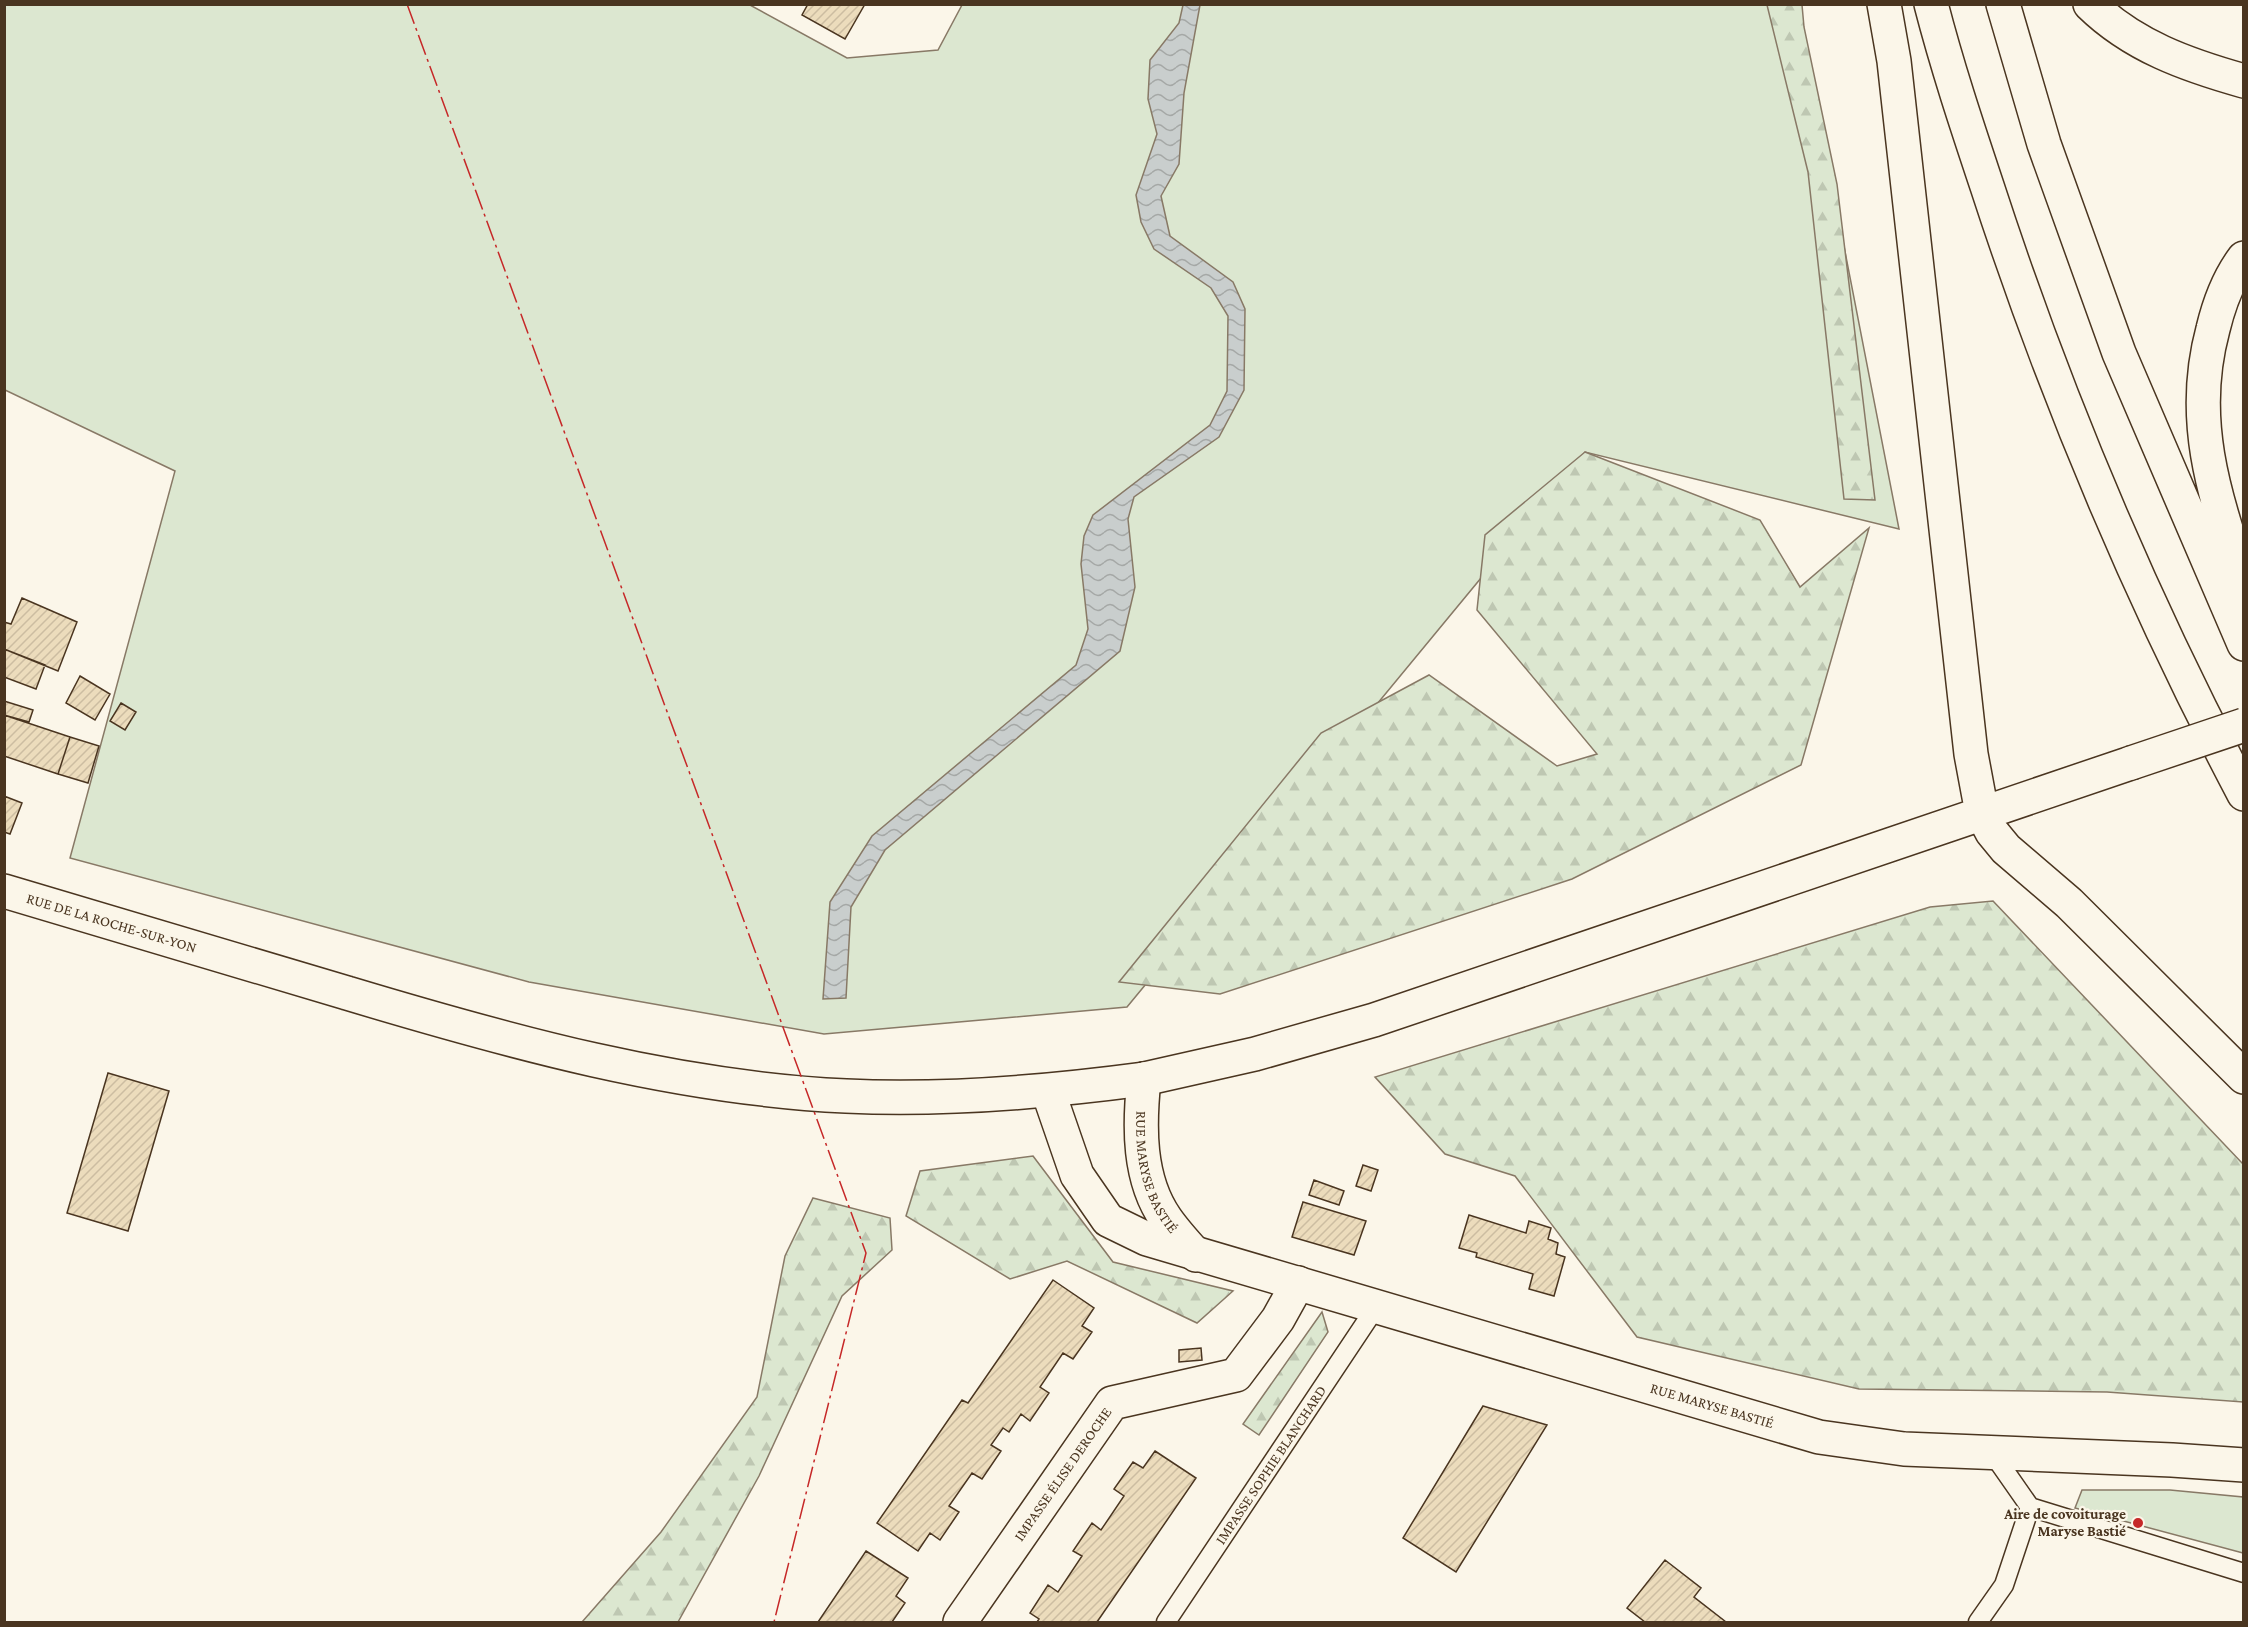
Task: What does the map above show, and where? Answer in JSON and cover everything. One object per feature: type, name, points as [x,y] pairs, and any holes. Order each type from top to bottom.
[{"type":"main road","points":[[1884,4],[1894,61],[1971,754],[1982,813],[1992,832],[2006,849],[2069,903],[2244,1077]]},
{"type":"main road","points":[[1931,4],[2004,238],[2055,378],[2137,578],[2244,794]]},
{"type":"main road","points":[[2003,4],[2048,155],[2119,353],[2244,644]]},
{"type":"main road","points":[[2090,4],[2142,44],[2170,58],[2244,81]]},
{"type":"main road","points":[[2244,258],[2220,301],[2208,346],[2201,397],[2207,457],[2219,511],[2244,584]]},
{"type":"main road","name":"RUE DE LA ROCHE-SUR-YON","points":[[4,891],[438,1020],[572,1055],[733,1086],[848,1096],[1048,1091],[1144,1079],[1255,1054],[1374,1020],[2244,725]]},
{"type":"main road","name":"RUE MARYSE BASTIÉ","points":[[1144,1079],[1140,1114],[1146,1177],[1165,1218],[1196,1255]]},
{"type":"main road","name":"RUE MARYSE BASTIÉ","points":[[1048,1091],[1077,1175],[1108,1220],[1147,1239],[1196,1255],[1819,1437],[1904,1449],[2244,1465]]},
{"type":"main road","name":"IMPASSE ÉLISE DEROCHE","points":[[960,1623],[1112,1403],[1236,1375],[1278,1319],[1298,1283]]},
{"type":"lane","name":"IMPASSE SOPHIE BLANCHARD","points":[[1166,1623],[1376,1307]]},
{"type":"lane","points":[[1994,1454],[2030,1507],[2244,1573]]},
{"type":"lane","points":[[1978,1623],[2004,1585],[2030,1507]]},
{"type":"green space","points":[[4,5],[750,5],[847,58],[938,50],[962,5],[1797,5],[1899,529],[1585,452],[1127,1007],[824,1034],[529,982],[70,858],[175,471],[5,390]]},
{"type":"green space","points":[[1767,5],[1802,5],[1804,27],[1837,184],[1875,500],[1844,499],[1808,172]]},
{"type":"green space","points":[[1585,452],[1760,520],[1800,587],[1869,528],[1801,765],[1572,879],[1220,994],[1119,982],[1321,733],[1429,675],[1557,766],[1597,754],[1477,610],[1485,535]]},
{"type":"green space","points":[[1993,901],[2243,1164],[2243,1402],[2107,1392],[1859,1389],[1637,1337],[1515,1176],[1445,1154],[1375,1077],[1930,907]]},
{"type":"green space","points":[[1033,1156],[1113,1262],[1233,1291],[1197,1323],[1067,1261],[1010,1279],[906,1216],[920,1171]]},
{"type":"green space","points":[[813,1198],[890,1218],[892,1250],[842,1296],[759,1476],[678,1622],[582,1622],[661,1532],[757,1397],[785,1256]]},
{"type":"green space","points":[[1322,1312],[1328,1332],[1259,1435],[1243,1424]]},
{"type":"green space","points":[[2082,1490],[2170,1490],[2243,1497],[2243,1553],[2075,1508]]},
{"type":"water","points":[[1183,5],[1200,5],[1184,93],[1179,164],[1161,196],[1170,236],[1233,282],[1245,309],[1244,390],[1219,437],[1134,497],[1128,519],[1135,587],[1120,651],[885,850],[851,907],[846,998],[823,999],[830,902],[872,836],[1076,665],[1088,629],[1081,564],[1084,536],[1093,515],[1210,425],[1227,391],[1228,316],[1211,288],[1154,249],[1141,222],[1136,195],[1157,134],[1148,99],[1150,60],[1179,23]]},
{"type":"building","points":[[808,4],[865,4],[845,39],[802,15]]},
{"type":"building","points":[[22,598],[77,622],[58,671],[4,649],[4,622],[11,624]]},
{"type":"building","points":[[4,649],[45,665],[36,689],[4,677]]},
{"type":"building","points":[[80,676],[110,694],[95,720],[66,703]]},
{"type":"building","points":[[4,701],[33,710],[29,722],[4,715]]},
{"type":"building","points":[[121,703],[136,712],[125,730],[110,721]]},
{"type":"building","points":[[4,715],[70,737],[58,774],[4,756]]},
{"type":"building","points":[[70,737],[99,746],[88,783],[58,774]]},
{"type":"building","points":[[4,796],[22,803],[10,834],[4,832]]},
{"type":"building","points":[[108,1073],[169,1091],[128,1231],[67,1213]]},
{"type":"building","points":[[1363,1165],[1378,1170],[1371,1191],[1356,1186]]},
{"type":"building","points":[[1314,1180],[1344,1191],[1339,1205],[1309,1195]]},
{"type":"building","points":[[1303,1202],[1366,1221],[1354,1255],[1292,1237]]},
{"type":"building","points":[[1469,1215],[1526,1233],[1529,1221],[1551,1228],[1548,1239],[1558,1243],[1556,1254],[1565,1257],[1554,1296],[1529,1289],[1533,1274],[1476,1257],[1477,1253],[1459,1248]]},
{"type":"building","points":[[1053,1280],[1094,1308],[1082,1326],[1092,1332],[1073,1359],[1063,1353],[1040,1387],[1049,1393],[1030,1421],[1021,1414],[1009,1432],[1003,1428],[991,1445],[1001,1451],[982,1479],[972,1473],[949,1506],[959,1512],[940,1540],[930,1533],[918,1551],[877,1523],[962,1400],[968,1403]]},
{"type":"building","points":[[1201,1348],[1202,1360],[1179,1362],[1179,1350]]},
{"type":"building","points":[[1483,1406],[1547,1425],[1456,1572],[1403,1538]]},
{"type":"building","points":[[1155,1451],[1196,1478],[1097,1622],[1037,1622],[1039,1619],[1030,1613],[1048,1585],[1058,1592],[1082,1556],[1073,1551],[1092,1523],[1101,1530],[1124,1496],[1114,1489],[1133,1462],[1143,1468]]},
{"type":"building","points":[[866,1551],[908,1578],[896,1596],[905,1603],[892,1622],[818,1622]]},
{"type":"building","points":[[1665,1560],[1701,1588],[1694,1597],[1726,1622],[1645,1622],[1627,1608]]},
{"type":"power","points":[[407,4],[866,1253],[774,1622]]},
{"type":"place","name":"Aire de covoiturage Maryse Bastié","points":[[2138,1523]]}]
